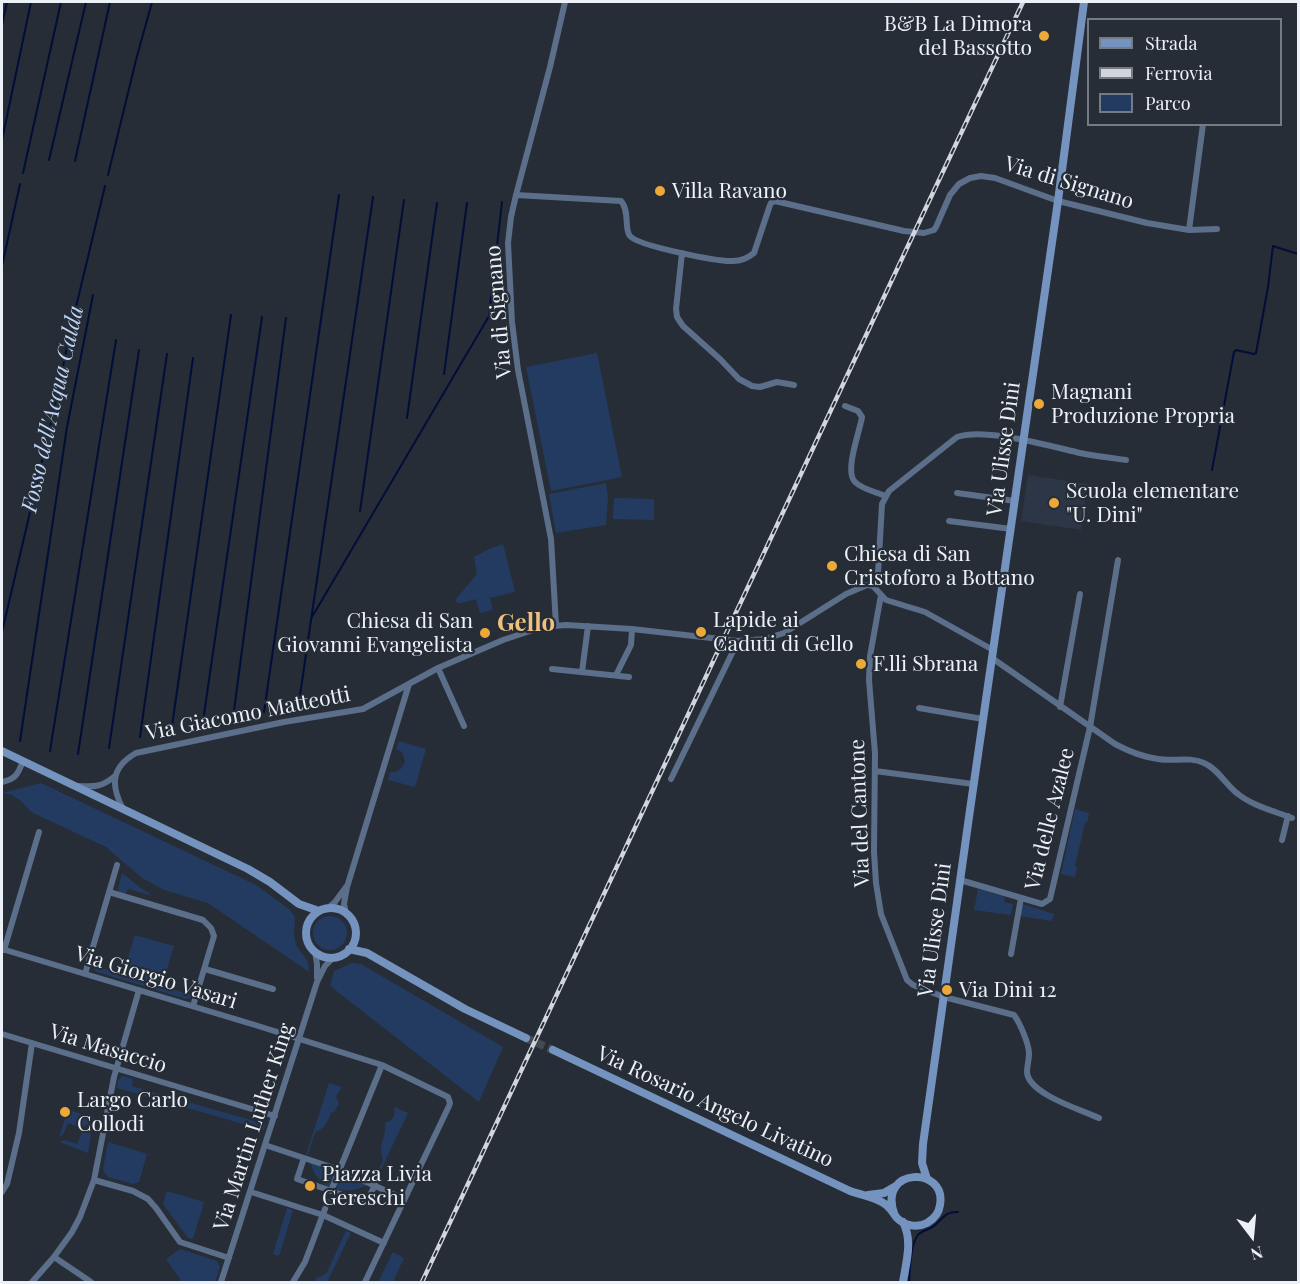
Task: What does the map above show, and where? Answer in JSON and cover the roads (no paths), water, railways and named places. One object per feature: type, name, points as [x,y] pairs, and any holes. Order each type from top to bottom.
[{"type":"street","points":[[516,195],[565,2]]},
{"type":"street","name":"Via Ulisse Dini","points":[[922,1151],[1058,201],[1084,2]]},
{"type":"street","points":[[1189,230],[1203,126]]},
{"type":"street","name":"Via di Signano","points":[[556,625],[551,539],[518,370],[512,322],[508,243],[516,195],[621,201],[626,212],[628,232],[630,236],[642,243],[730,261],[749,257],[754,253],[771,203],[775,201],[919,233],[930,232],[936,227],[950,195],[962,181],[981,176],[996,178],[1058,201],[1148,223],[1189,230],[1217,229]]},
{"type":"street","points":[[682,253],[676,309],[677,317],[683,326],[739,379],[752,386],[760,387],[777,382],[794,385]]},
{"type":"street","points":[[845,406],[858,411],[862,417],[851,467],[852,477],[862,486],[885,496]]},
{"type":"street","points":[[1126,460],[1086,454],[1010,437],[969,434],[957,437],[889,490],[885,496],[882,504],[878,573],[873,586],[886,600],[925,612],[993,654],[1060,707],[1126,750],[1159,760],[1190,759],[1205,763],[1235,792],[1290,818],[1282,840]]},
{"type":"street","points":[[957,493],[1015,501]]},
{"type":"street","points":[[949,521],[1011,529]]},
{"type":"street","name":"Via delle Azalee","points":[[960,880],[1042,904],[1050,899],[1090,727],[1118,560]]},
{"type":"street","name":"Via Giacomo Matteotti","points":[[76,786],[102,785],[116,775],[125,761],[135,753],[284,722],[363,709],[438,668],[542,627],[588,626],[738,641],[765,639],[784,633],[846,594],[867,585],[873,586]]},
{"type":"street","points":[[1060,707],[1080,594]]},
{"type":"street","name":"Via del Cantone","points":[[881,595],[869,663],[875,744],[876,883],[881,914],[907,980],[913,985],[944,997],[1014,1015],[1029,1051],[1027,1074],[1029,1080],[1055,1100],[1099,1118]]},
{"type":"street","points":[[582,672],[588,626]]},
{"type":"street","points":[[616,675],[631,645],[632,629]]},
{"type":"street","points":[[671,778],[738,641]]},
{"type":"street","points":[[438,668],[464,726]]},
{"type":"street","points":[[552,669],[629,677]]},
{"type":"street","points":[[346,914],[344,904],[346,887],[409,684]]},
{"type":"street","points":[[919,708],[983,719]]},
{"type":"street","points":[[2,751],[248,869],[299,904],[323,910],[337,909],[346,914],[354,924],[355,936],[349,950],[333,958],[325,966],[317,982]]},
{"type":"street","points":[[2,782],[16,776],[23,761]]},
{"type":"street","points":[[875,771],[974,784]]},
{"type":"street","points":[[116,775],[115,790],[123,809]]},
{"type":"street","name":"Via Giorgio Vasari","points":[[39,832],[3,950],[382,1065],[445,1094],[449,1099],[449,1106],[404,1199]]},
{"type":"street","points":[[85,974],[117,866]]},
{"type":"street","points":[[333,958],[320,956],[310,947],[307,940],[307,925],[310,919],[335,902],[346,887]]},
{"type":"street","points":[[109,892],[202,920],[211,928],[214,936],[193,1006]]},
{"type":"street","points":[[1011,954],[1021,898]]},
{"type":"street","points":[[299,904],[307,925]]},
{"type":"street","points":[[355,936],[367,953]]},
{"type":"street","points":[[349,950],[367,953],[465,1009],[525,1038]]},
{"type":"street","points":[[315,952],[317,982]]},
{"type":"street","points":[[205,969],[273,989]]},
{"type":"street","name":"Via Martin Luther King","points":[[221,1282],[317,982]]},
{"type":"street","points":[[32,1282],[72,1232],[94,1180],[117,1068],[139,990]]},
{"type":"street","name":"Via Masaccio","points":[[2,1034],[275,1116]]},
{"type":"street","points":[[2,1192],[7,1184],[19,1132],[32,1043]]},
{"type":"street","name":"Via Rosario Angelo Livatino","points":[[553,1050],[828,1181],[887,1205],[894,1213]]},
{"type":"street","points":[[331,1191],[382,1065]]},
{"type":"street","points":[[265,1145],[340,1170],[404,1199],[365,1282]]},
{"type":"street","points":[[911,1177],[919,1164],[922,1151]]},
{"type":"street","points":[[922,1151],[922,1163],[927,1179]]},
{"type":"street","points":[[304,1158],[297,1179],[366,1203],[375,1185]]},
{"type":"street","points":[[908,1248],[917,1229],[932,1220],[936,1215],[941,1201],[935,1186],[927,1179],[915,1176],[901,1181],[896,1186],[891,1200],[897,1218],[916,1226],[923,1225]]},
{"type":"street","points":[[94,1180],[133,1191],[148,1200],[180,1242],[229,1258]]},
{"type":"street","points":[[862,1195],[877,1195],[896,1186]]},
{"type":"street","points":[[250,1191],[324,1212],[384,1243]]},
{"type":"street","points":[[293,1282],[305,1262],[324,1212]]},
{"type":"street","points":[[903,1222],[908,1234],[903,1282]]},
{"type":"street","points":[[54,1257],[91,1282]]},
{"type":"waterway","points":[[2,25],[7,2]]},
{"type":"waterway","points":[[2,140],[31,2]]},
{"type":"waterway","points":[[23,173],[61,2]]},
{"type":"waterway","points":[[49,160],[86,2]]},
{"type":"waterway","points":[[75,161],[110,2]]},
{"type":"waterway","name":"Fosso dell'Acqua Calda","points":[[108,175],[152,2]]},
{"type":"waterway","points":[[2,266],[20,184]]},
{"type":"waterway","name":"Fosso dell'Acqua Calda","points":[[2,632],[105,186]]},
{"type":"waterway","points":[[264,712],[339,195]]},
{"type":"waterway","points":[[298,709],[373,197]]},
{"type":"waterway","points":[[360,511],[404,200]]},
{"type":"waterway","points":[[312,617],[489,316],[502,202]]},
{"type":"waterway","points":[[407,418],[437,203]]},
{"type":"waterway","points":[[444,374],[467,203]]},
{"type":"waterway","points":[[1212,470],[1234,352],[1236,350],[1256,353],[1273,246],[1298,254]]},
{"type":"waterway","points":[[20,741],[67,427],[93,295]]},
{"type":"waterway","points":[[171,733],[231,315]]},
{"type":"waterway","points":[[202,728],[262,317]]},
{"type":"waterway","points":[[233,718],[286,318]]},
{"type":"waterway","points":[[50,751],[116,340]]},
{"type":"waterway","points":[[78,754],[139,350]]},
{"type":"waterway","points":[[109,748],[167,354]]},
{"type":"waterway","points":[[140,737],[193,358]]},
{"type":"waterway","points":[[909,1282],[915,1239],[921,1232],[934,1226],[947,1214],[958,1212]]},
{"type":"tunnel","points":[[526,1038],[553,1050]]},
{"type":"tunnel","points":[[325,1209],[329,1199]]},
{"type":"railway","points":[[422,1282],[1023,2]]},
{"type":"place","name":"B&B La Dimora del Bassotto","points":[[1044,36]]},
{"type":"place","name":"Villa Ravano","points":[[660,191]]},
{"type":"place","name":"Magnani Produzione Propria","points":[[1039,404]]},
{"type":"place","name":"Scuola elementare \"U. Dini\"","points":[[1054,503]]},
{"type":"place","name":"Chiesa di San Cristoforo a Bottano","points":[[832,566]]},
{"type":"place","name":"Lapide ai Caduti di Gello","points":[[701,632]]},
{"type":"place","name":"Chiesa di San Giovanni Evangelista","points":[[485,633]]},
{"type":"place","name":"F.lli Sbrana","points":[[861,664]]},
{"type":"place","name":"Via Dini 12","points":[[947,990]]},
{"type":"place","name":"Largo Carlo Collodi","points":[[65,1112]]},
{"type":"place","name":"Piazza Livia Gereschi","points":[[310,1186]]},
{"type":"district","name":"Gello","points":[[526,624]]}]
